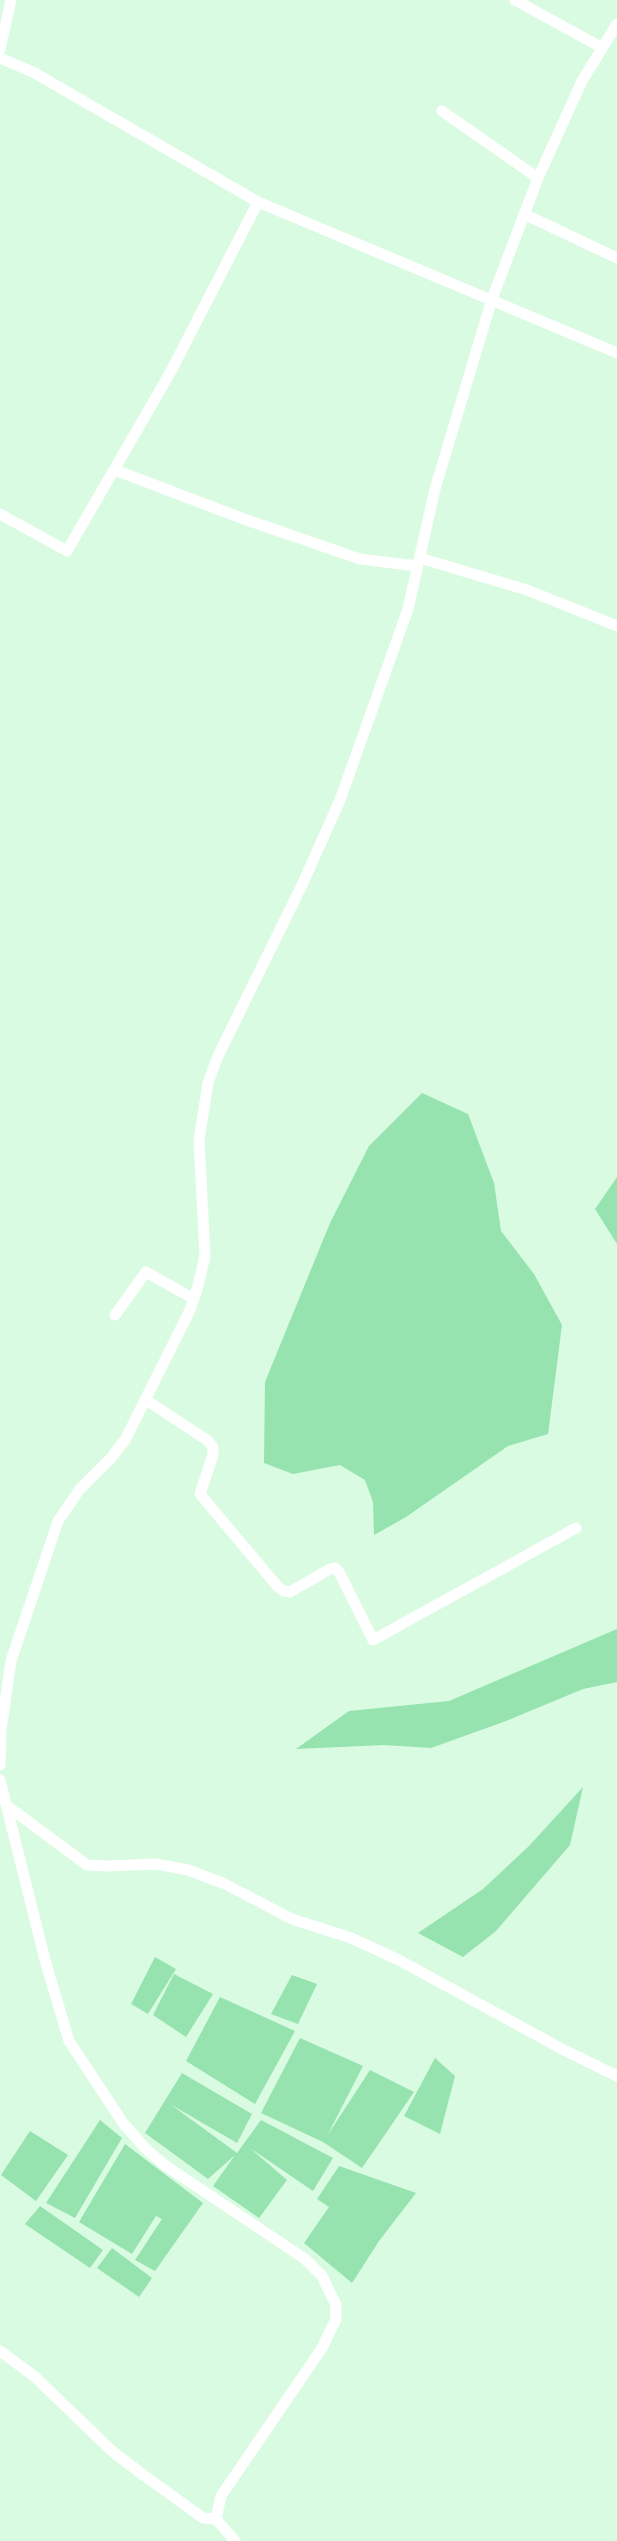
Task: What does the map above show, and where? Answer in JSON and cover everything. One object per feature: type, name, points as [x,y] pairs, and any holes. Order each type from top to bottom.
[{"type":"street","points":[[0,49],[12,0]]},
{"type":"street","points":[[515,0],[601,47]]},
{"type":"street","points":[[0,1765],[1,1730],[12,1661],[58,1521],[80,1489],[112,1458],[125,1440],[194,1299],[205,1256],[199,1140],[206,1088],[217,1058],[302,885],[340,800],[408,609],[435,489],[492,299],[538,178],[582,81],[601,47],[617,24]]},
{"type":"street","points":[[0,58],[33,72],[258,202],[617,353]]},
{"type":"street","points":[[442,111],[538,178]]},
{"type":"street","points":[[0,514],[67,551],[170,373],[258,202]]},
{"type":"street","points":[[524,214],[617,258]]},
{"type":"street","points":[[115,470],[244,519],[360,559],[418,562],[527,590],[617,626]]},
{"type":"street","points":[[115,1315],[146,1272],[194,1299]]},
{"type":"street","points":[[146,1400],[208,1440],[213,1447],[213,1455],[200,1494],[278,1587],[290,1592],[335,1568],[340,1572],[373,1640],[576,1528]]},
{"type":"street","points":[[0,1780],[44,1960],[69,2042],[123,2123],[146,2149],[166,2166],[305,2259],[322,2276],[336,2305],[336,2319],[331,2333],[230,2480],[221,2496],[216,2519]]},
{"type":"street","points":[[6,1805],[87,1864],[108,1866],[156,1864],[188,1870],[225,1884],[292,1919],[351,1938],[399,1960],[564,2050],[617,2076]]},
{"type":"street","points":[[0,2351],[34,2376],[113,2452],[203,2518],[216,2519],[235,2541]]},
{"type":"green space","points":[[422,1093],[468,1114],[494,1183],[501,1231],[534,1274],[562,1325],[548,1434],[508,1446],[406,1517],[374,1535],[373,1502],[365,1480],[340,1465],[293,1474],[264,1463],[265,1382],[330,1223],[369,1146]]},
{"type":"green space","points":[[617,1177],[617,1244],[595,1209]]},
{"type":"green space","points":[[617,1629],[617,1682],[583,1689],[506,1721],[431,1748],[384,1745],[296,1749],[349,1711],[449,1701]]},
{"type":"green space","points":[[583,1787],[570,1845],[496,1931],[463,1957],[418,1933],[483,1889],[529,1846]]},
{"type":"green space","points":[[155,1957],[176,1969],[148,2014],[131,2004]]},
{"type":"green space","points":[[174,1974],[213,1994],[186,2037],[153,2015]]},
{"type":"green space","points":[[292,1975],[317,1984],[298,2024],[271,2014]]},
{"type":"green space","points":[[220,1997],[295,2031],[255,2104],[186,2061]]},
{"type":"green space","points":[[300,2038],[363,2066],[327,2136],[370,2070],[414,2092],[362,2168],[323,2142],[261,2113]]},
{"type":"green space","points":[[435,2058],[455,2076],[440,2134],[404,2116]]},
{"type":"green space","points":[[182,2073],[252,2114],[237,2143],[170,2104],[237,2153],[261,2120],[333,2158],[313,2191],[250,2148],[287,2180],[259,2218],[213,2186],[235,2155],[208,2179],[145,2133]]},
{"type":"green space","points":[[100,2120],[122,2138],[75,2218],[46,2203]]},
{"type":"green space","points":[[30,2131],[68,2155],[36,2201],[1,2175]]},
{"type":"green space","points":[[125,2144],[203,2203],[155,2271],[135,2260],[162,2219],[156,2216],[132,2254],[79,2222]]},
{"type":"green space","points":[[339,2166],[416,2193],[379,2241],[352,2283],[304,2243],[329,2207],[317,2199]]},
{"type":"green space","points":[[40,2206],[103,2250],[90,2268],[25,2224]]},
{"type":"green space","points":[[112,2248],[152,2278],[139,2297],[97,2268]]}]
